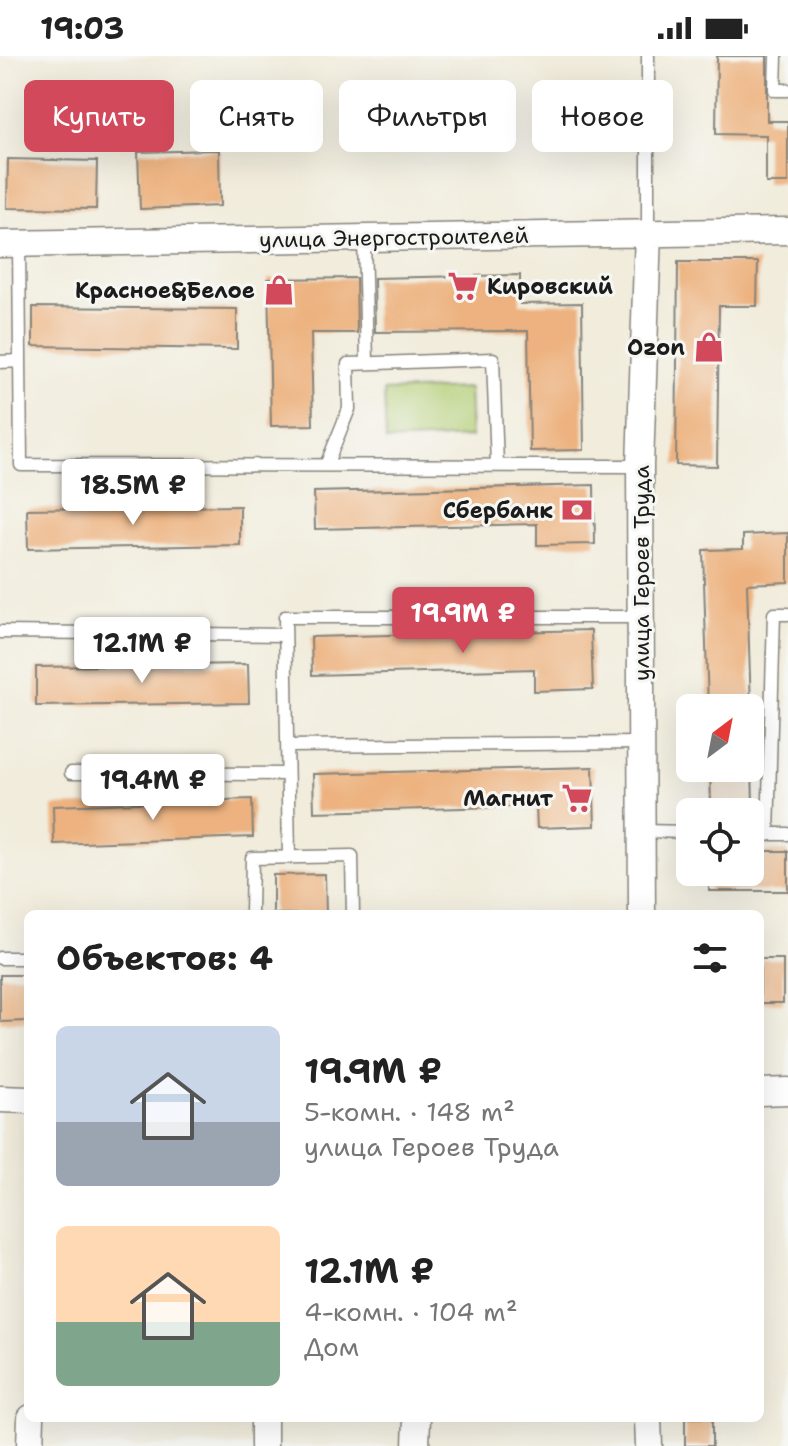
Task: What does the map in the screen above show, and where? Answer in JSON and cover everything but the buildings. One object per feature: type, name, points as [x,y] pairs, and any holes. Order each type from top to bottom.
[{"type":"street","name":"улица Энергостроителей","points":[[10,244],[788,231]]},
{"type":"street","name":"улица Героев Труда","points":[[642,910],[640,466],[648,232]]},
{"type":"street","points":[[764,1092],[788,1091]]},
{"type":"street","points":[[0,1099],[24,1100]]},
{"type":"street","points":[[30,1446],[31,1422]]},
{"type":"street","points":[[264,1422],[264,1446]]},
{"type":"street","points":[[416,1446],[417,1422]]},
{"type":"street","points":[[648,1422],[649,1446]]},
{"type":"lane","points":[[648,56],[648,232]]},
{"type":"lane","points":[[776,56],[775,90],[788,90]]},
{"type":"lane","points":[[364,238],[367,363]]},
{"type":"lane","points":[[10,244],[19,361],[21,465],[327,463],[640,466]]},
{"type":"lane","points":[[327,463],[349,409],[348,364],[493,359],[497,465]]},
{"type":"lane","points":[[0,362],[19,361]]},
{"type":"lane","points":[[768,835],[774,614],[788,614]]},
{"type":"lane","points":[[289,857],[285,617],[640,617]]},
{"type":"lane","points":[[0,632],[285,635]]},
{"type":"lane","points":[[287,746],[641,743]]},
{"type":"lane","points":[[71,773],[287,774]]},
{"type":"lane","points":[[641,831],[676,832]]},
{"type":"lane","points":[[764,835],[788,834]]},
{"type":"lane","points":[[251,910],[252,858],[352,856],[353,910]]},
{"type":"lane","points":[[0,958],[24,958]]},
{"type":"green space","points":[[469,388],[471,437],[386,441],[384,391]]},
{"type":"place","name":"Кировский","points":[[463,286]]},
{"type":"place","name":"Красное&Белое","points":[[279,290]]},
{"type":"place","name":"Ozon","points":[[709,347]]},
{"type":"place","name":"Сбербанк","points":[[577,510]]},
{"type":"place","name":"Магнит","points":[[577,798]]}]
